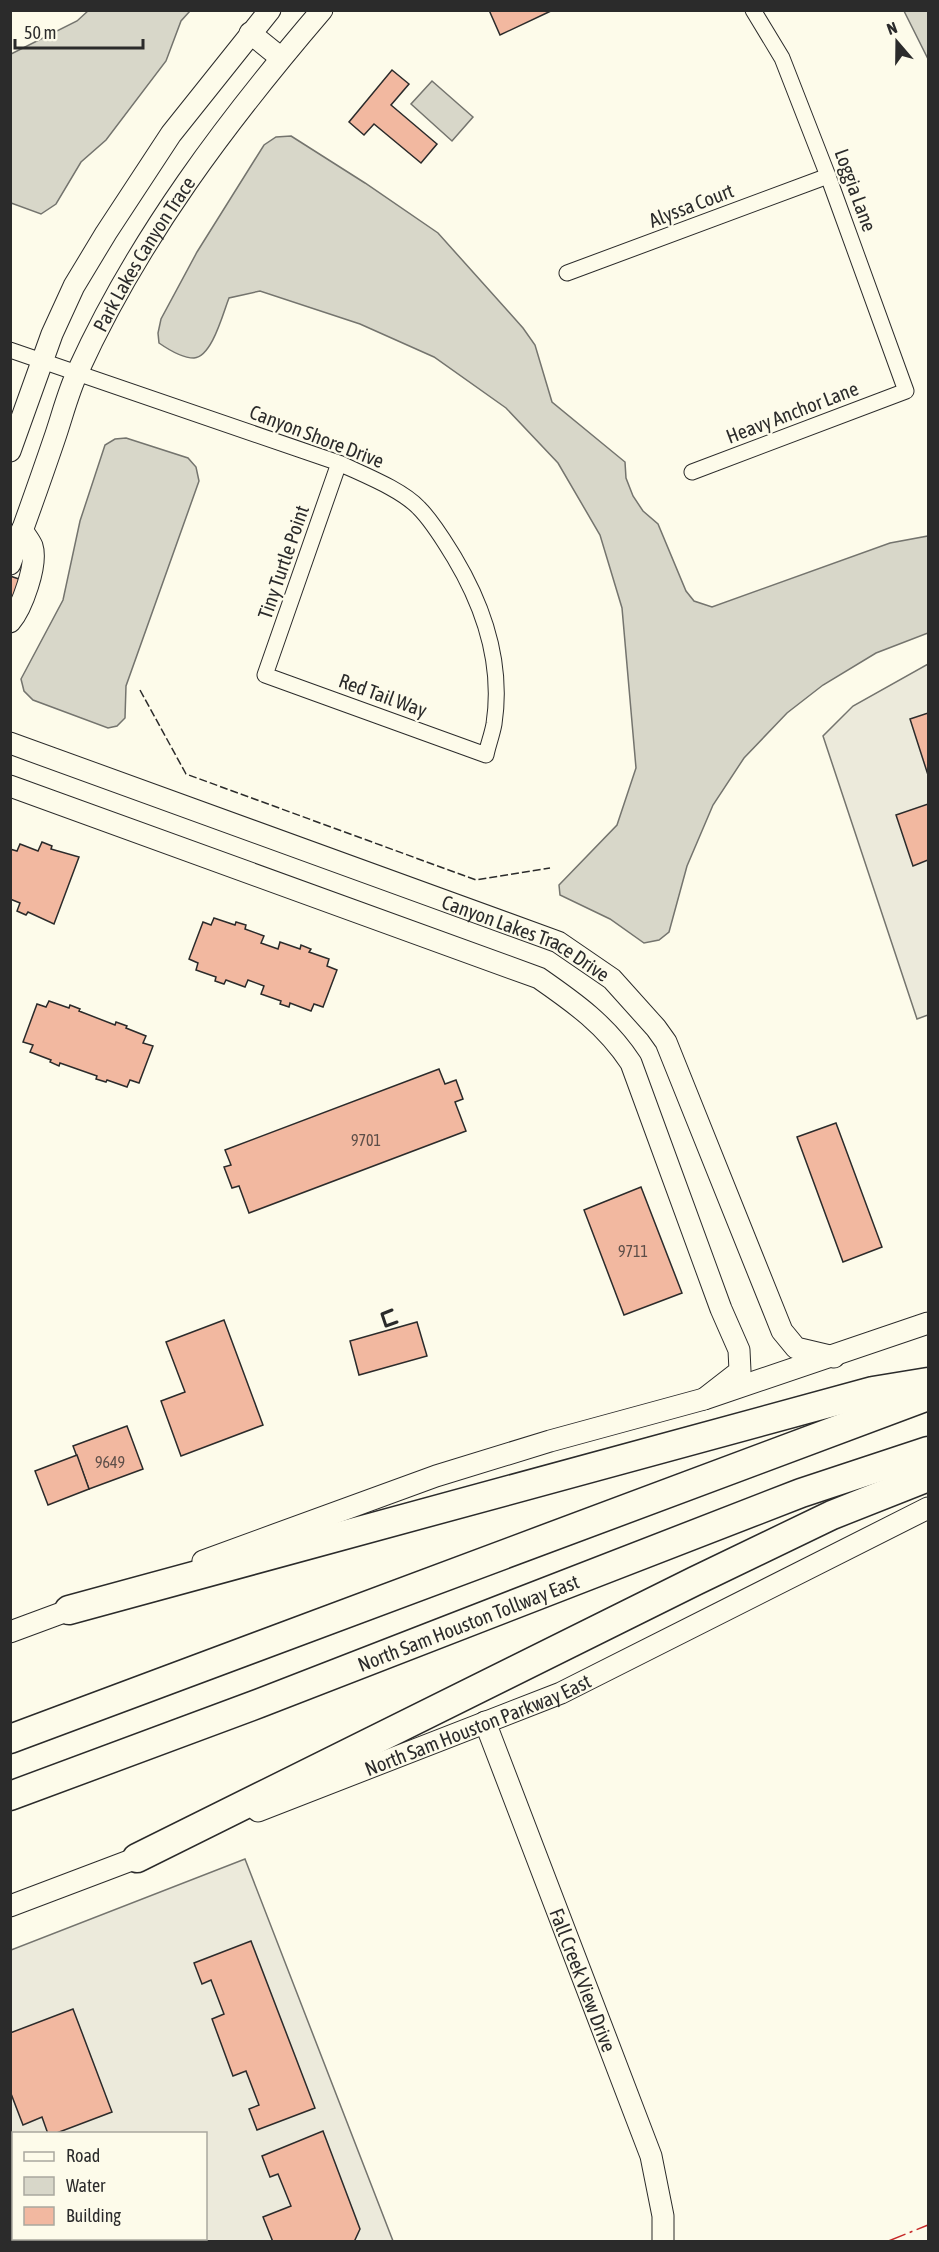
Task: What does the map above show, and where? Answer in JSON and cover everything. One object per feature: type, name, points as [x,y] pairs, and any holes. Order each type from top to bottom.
[{"type":"highway","points":[[69,1610],[873,1391],[928,1382]]},
{"type":"highway","points":[[10,1739],[928,1396]]},
{"type":"highway","name":"North Sam Houston Tollway East","points":[[10,1796],[271,1699],[801,1493],[928,1451]]},
{"type":"highway","points":[[137,1858],[832,1515],[928,1477]]},
{"type":"street","name":"Park Lakes Canyon Trace","points":[[10,451],[52,334],[74,285],[171,134],[270,10]]},
{"type":"street","name":"Park Lakes Canyon Trace","points":[[10,564],[16,528],[77,373],[110,304],[139,254],[203,157],[322,10]]},
{"type":"street","name":"Loggia Lane","points":[[753,10],[782,58],[828,176],[906,391]]},
{"type":"street","points":[[250,33],[281,58]]},
{"type":"street","name":"Alyssa Court","points":[[567,273],[828,176]]},
{"type":"street","name":"Canyon Shore Drive","points":[[10,350],[339,463],[383,483],[419,507],[445,542],[466,578],[488,631],[495,674],[494,723],[486,755]]},
{"type":"street","name":"Heavy Anchor Lane","points":[[692,472],[906,391]]},
{"type":"street","name":"Tiny Turtle Point","points":[[265,675],[339,463]]},
{"type":"street","points":[[10,622],[15,617],[33,564],[32,547],[16,528]]},
{"type":"street","name":"Red Tail Way","points":[[265,675],[486,755]]},
{"type":"street","name":"Canyon Lakes Trace Drive","points":[[10,743],[558,942],[612,979],[666,1042],[782,1331],[796,1348],[834,1356]]},
{"type":"street","name":"Canyon Lakes Trace Drive","points":[[10,786],[539,978],[584,1010],[622,1049],[631,1063],[738,1350],[740,1371],[704,1399]]},
{"type":"street","points":[[10,1632],[436,1476],[550,1441],[704,1399],[928,1323]]},
{"type":"street","name":"North Sam Houston Parkway East","points":[[10,1906],[561,1693],[928,1508]]},
{"type":"street","name":"Fall Creek View Drive","points":[[485,1722],[651,2156],[663,2216],[663,2241]]},
{"type":"shaded area","points":[[928,664],[928,1015],[917,1019],[823,736],[853,706]]},
{"type":"shaded area","points":[[245,1859],[393,2241],[11,2242],[11,1950]]},
{"type":"water","points":[[89,10],[190,11],[181,21],[166,61],[106,140],[81,162],[56,204],[41,214],[11,203],[11,54],[77,21]]},
{"type":"water","points":[[904,11],[928,11],[928,59]]},
{"type":"water","points":[[432,81],[473,117],[452,141],[411,104]]},
{"type":"water","points":[[291,136],[438,233],[523,328],[535,345],[552,402],[625,462],[626,478],[633,496],[643,511],[658,524],[686,591],[694,601],[712,607],[890,543],[928,536],[928,633],[876,653],[823,685],[787,713],[744,758],[713,805],[687,866],[669,932],[659,940],[644,943],[610,919],[560,895],[559,885],[617,825],[636,768],[622,608],[600,535],[558,463],[506,408],[434,357],[360,324],[260,291],[229,298],[211,343],[200,356],[185,357],[159,343],[158,333],[161,319],[197,252],[264,145],[276,137]]},
{"type":"water","points":[[126,438],[188,458],[196,467],[199,481],[126,686],[125,718],[117,726],[108,728],[33,700],[24,691],[21,679],[63,600],[80,521],[105,445],[115,439]]},
{"type":"building","points":[[489,10],[553,10],[500,35]]},
{"type":"building","points":[[392,70],[409,84],[391,105],[437,144],[421,163],[374,124],[364,135],[349,122]]},
{"type":"building","points":[[10,576],[22,580],[16,599],[10,598]]},
{"type":"building","points":[[928,713],[928,775],[910,719]]},
{"type":"building","points":[[928,804],[928,860],[913,866],[896,815]]},
{"type":"building","points":[[42,842],[52,846],[51,849],[79,857],[54,924],[28,912],[26,915],[17,911],[20,903],[10,899],[10,849],[17,851],[20,844],[38,851]]},
{"type":"building","points":[[214,918],[235,925],[236,922],[246,925],[245,929],[264,936],[261,943],[278,949],[280,942],[300,949],[301,945],[311,949],[309,952],[329,959],[327,966],[337,970],[323,1007],[314,1004],[311,1011],[290,1003],[289,1007],[280,1004],[281,1001],[261,994],[264,986],[248,980],[245,987],[226,980],[224,984],[215,981],[216,977],[196,970],[198,963],[189,959],[203,922],[211,925]]},
{"type":"building","points":[[49,1001],[69,1008],[70,1005],[80,1009],[79,1011],[115,1025],[116,1022],[127,1026],[126,1028],[146,1036],[143,1043],[153,1046],[139,1083],[130,1080],[127,1087],[107,1080],[106,1082],[96,1079],[97,1076],[60,1063],[59,1066],[50,1062],[51,1060],[30,1052],[33,1045],[23,1042],[37,1004],[46,1007]]},
{"type":"building","points":[[439,1069],[445,1084],[456,1080],[463,1099],[455,1102],[466,1131],[249,1213],[239,1186],[232,1188],[224,1167],[231,1165],[225,1150]]},
{"type":"building","points":[[836,1123],[882,1247],[843,1262],[797,1137]]},
{"type":"building","points":[[641,1187],[682,1293],[624,1315],[584,1210]]},
{"type":"building","points":[[224,1320],[263,1425],[181,1456],[161,1401],[185,1392],[166,1342]]},
{"type":"building","points":[[417,1322],[427,1356],[359,1375],[350,1341]]},
{"type":"building","points":[[127,1426],[143,1469],[89,1489],[73,1446]]},
{"type":"building","points":[[77,1455],[89,1489],[48,1505],[35,1471]]},
{"type":"building","points":[[251,1941],[315,2108],[257,2130],[249,2109],[259,2105],[246,2071],[233,2076],[212,2019],[224,2014],[211,1980],[202,1984],[194,1963]]},
{"type":"building","points":[[73,2009],[112,2112],[59,2132],[47,2132],[42,2117],[23,2125],[10,2091],[10,2033]]},
{"type":"building","points":[[323,2131],[360,2229],[354,2242],[273,2242],[263,2217],[291,2206],[278,2174],[270,2177],[262,2156]]},
{"type":"fence","points":[[140,690],[186,774],[476,880],[550,868]]},
{"type":"wall","points":[[392,1310],[382,1314],[386,1326],[397,1322]]},
{"type":"power","points":[[886,2242],[928,2225]]}]
